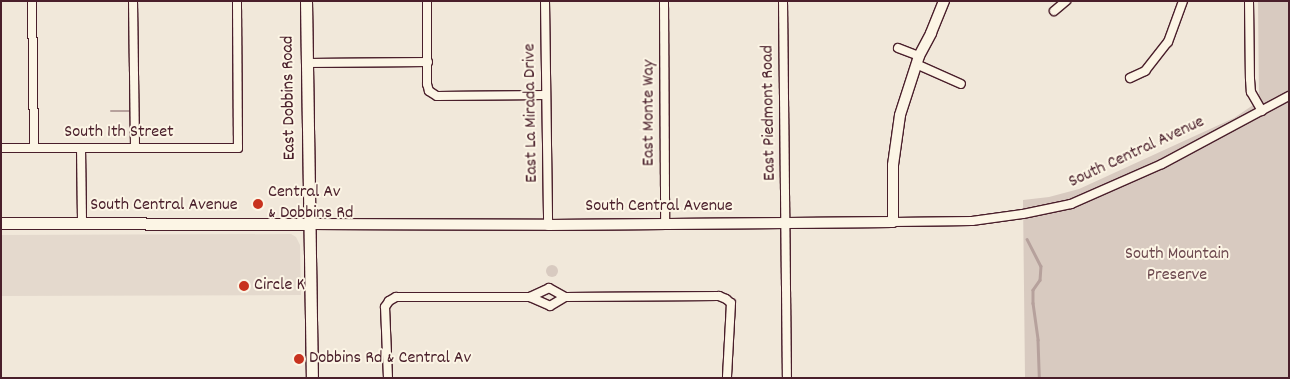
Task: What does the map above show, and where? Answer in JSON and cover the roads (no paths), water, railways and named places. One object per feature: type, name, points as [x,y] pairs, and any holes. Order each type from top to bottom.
[{"type":"main road","name":"East Dobbins Road","points":[[306,1],[312,378]]},
{"type":"main road","name":"South Central Avenue","points":[[1,223],[310,224]]},
{"type":"street","points":[[32,1],[34,147]]},
{"type":"street","points":[[133,1],[135,148]]},
{"type":"street","name":"South 1th Street","points":[[1,148],[238,148],[237,1]]},
{"type":"street","points":[[427,1],[429,92],[437,96],[546,95]]},
{"type":"street","name":"East La Mirada Drive","points":[[545,1],[548,225]]},
{"type":"street","name":"East Monte Way","points":[[664,1],[665,225]]},
{"type":"street","name":"East Piedmont Road","points":[[783,1],[787,378]]},
{"type":"street","points":[[893,222],[896,136],[917,60],[944,1]]},
{"type":"street","points":[[1054,11],[1066,1]]},
{"type":"street","points":[[1130,78],[1144,70],[1168,42],[1183,1]]},
{"type":"street","points":[[1249,1],[1250,79],[1252,92],[1262,111]]},
{"type":"street","points":[[898,48],[961,84]]},
{"type":"street","points":[[307,63],[428,62]]},
{"type":"street","name":"South Central Avenue","points":[[310,224],[665,225],[972,221],[1023,214],[1071,204],[1162,164],[1289,96]]},
{"type":"street","points":[[81,148],[82,223]]},
{"type":"street","points":[[530,297],[549,288],[565,296],[719,296],[731,303],[727,378]]},
{"type":"street","points":[[388,378],[384,307],[396,297],[530,297],[550,306],[565,296]]},
{"type":"waterway","points":[[111,111],[129,111]]},
{"type":"waterway","points":[[1027,239],[1041,266],[1040,280],[1033,290],[1038,340],[1039,378]]},
{"type":"place","name":"Central Av & Dobbins Rd","points":[[258,204]]},
{"type":"place","name":"Circle K","points":[[244,286]]},
{"type":"place","name":"Dobbins Rd & Central Av","points":[[299,359]]},
{"type":"park label","name":"South Mountain Preserve","points":[[1177,266]]}]
